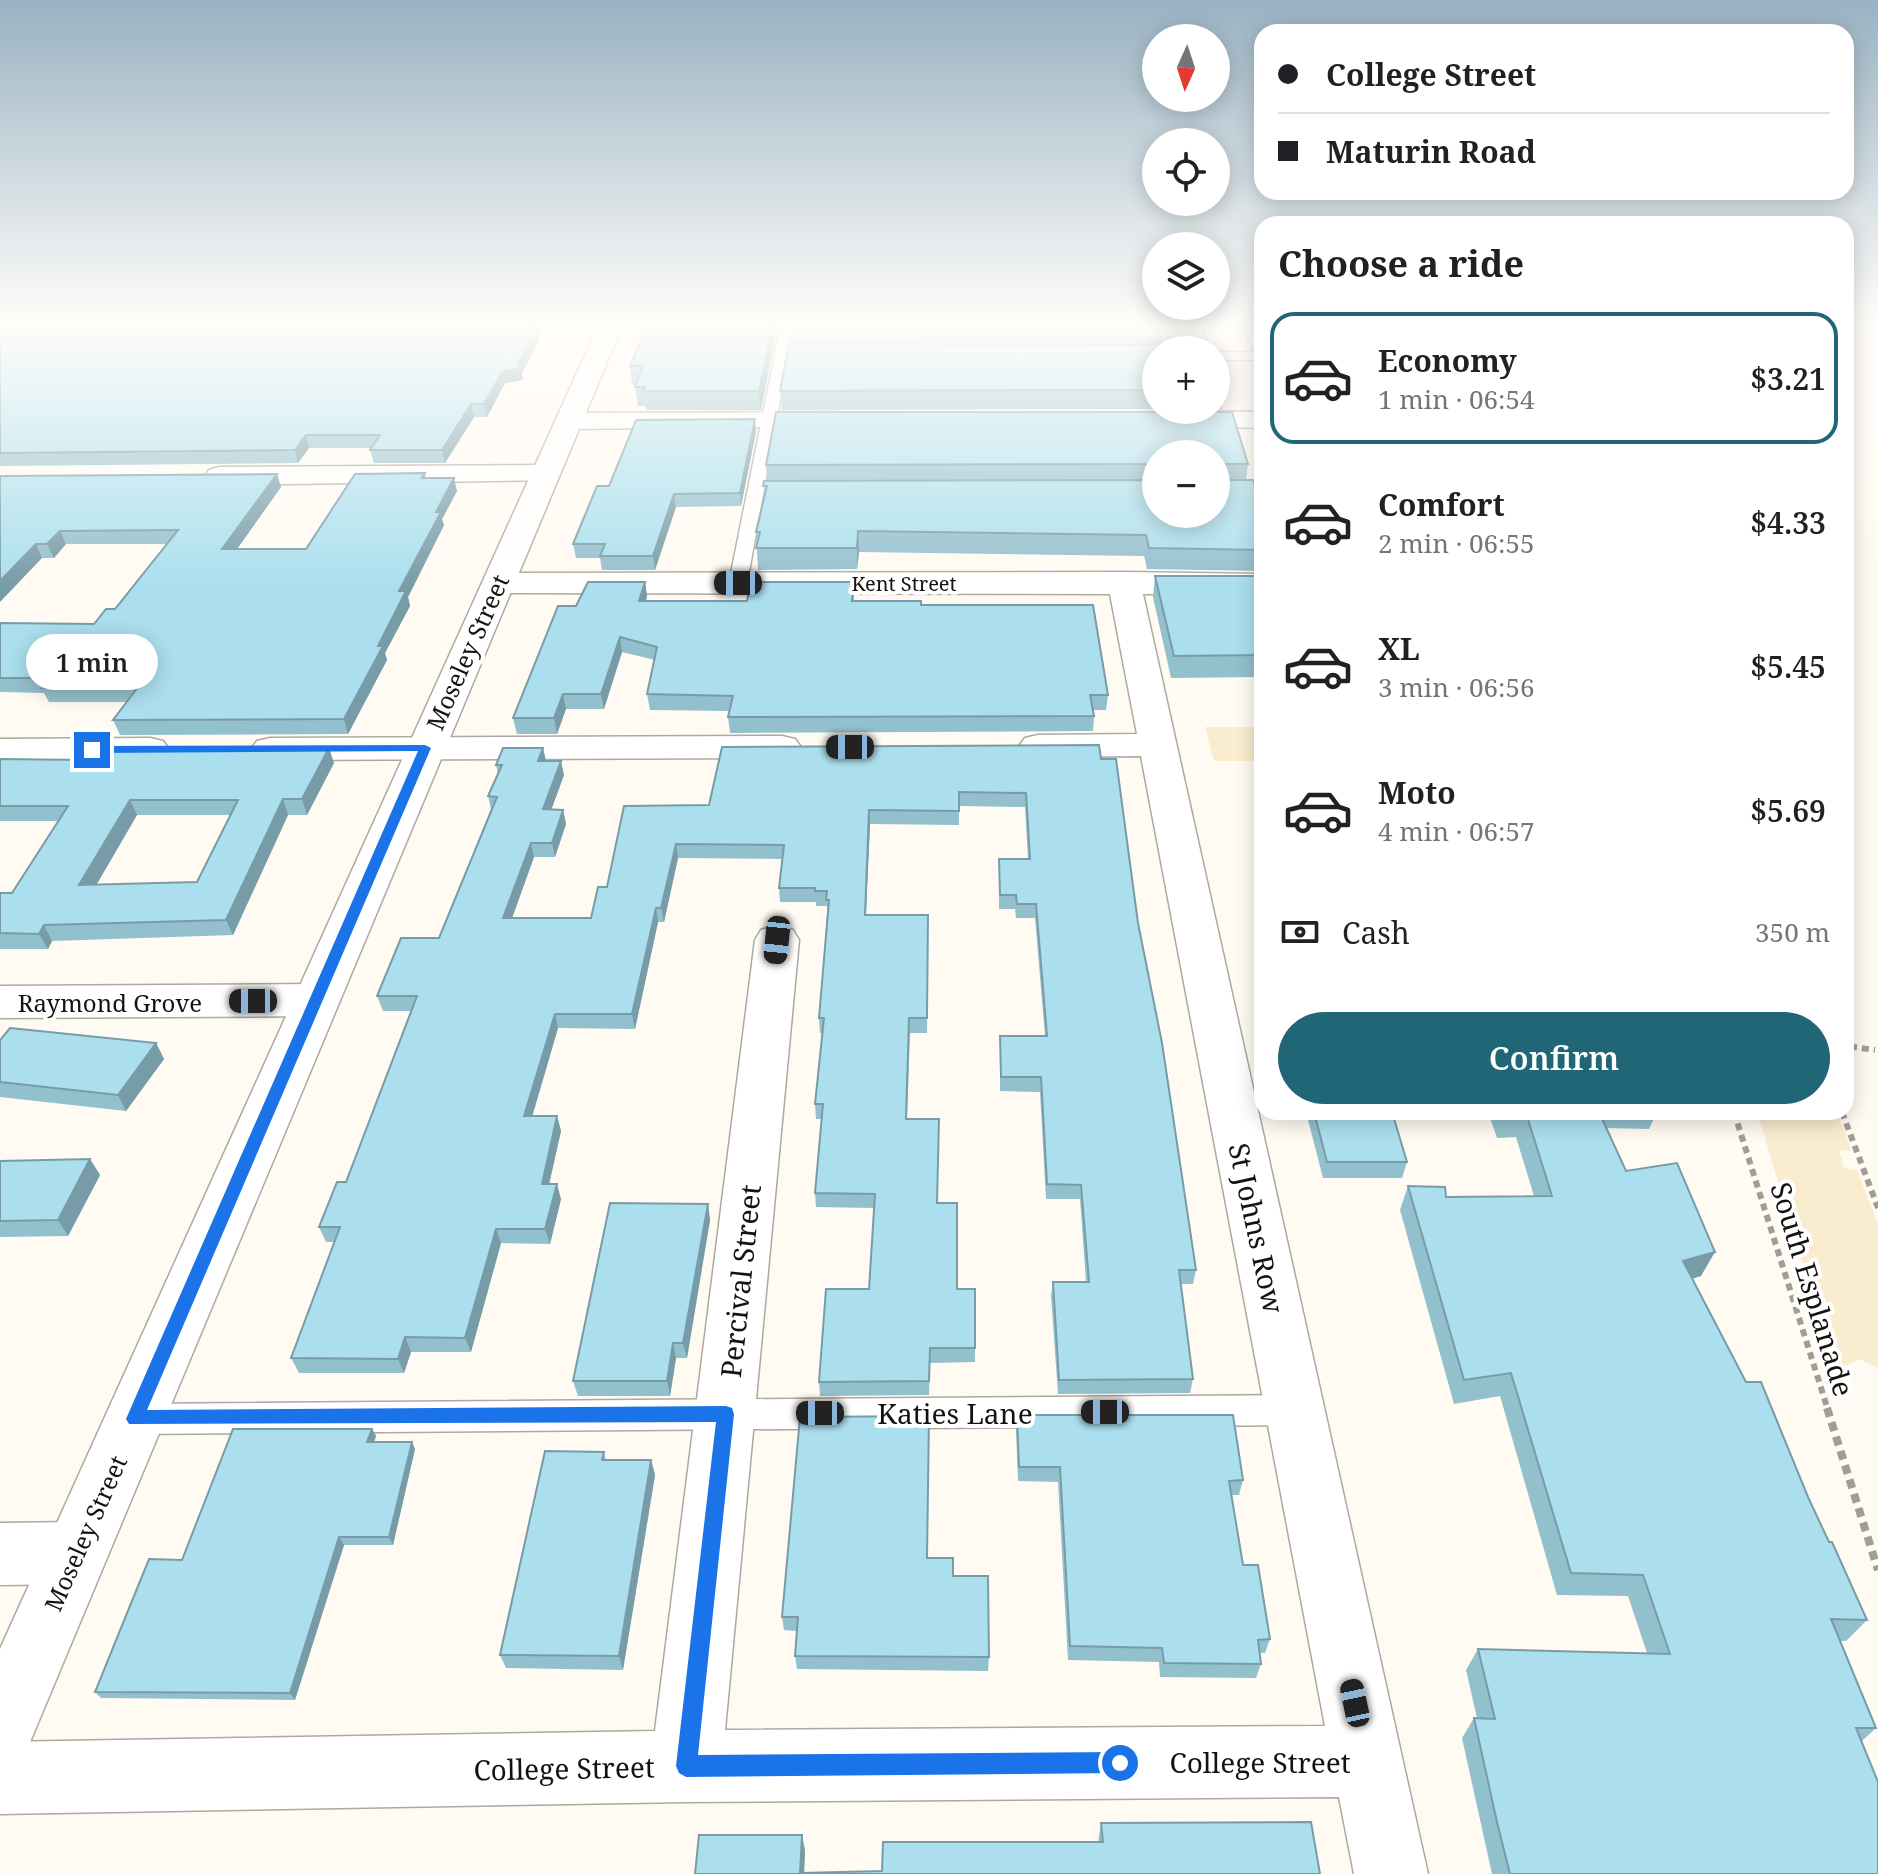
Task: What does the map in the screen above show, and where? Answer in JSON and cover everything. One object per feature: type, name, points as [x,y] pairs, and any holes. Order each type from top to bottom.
[{"type":"street","name":"Moseley Street","points":[[0,1729],[573,411]]},
{"type":"street","points":[[569,421],[863,420]]},
{"type":"street","points":[[1230,422],[1254,423]]},
{"type":"street","points":[[187,476],[545,474]]},
{"type":"street","name":"St Johns Row","points":[[1124,582],[1391,1874]]},
{"type":"street","name":"Kent Street","points":[[498,583],[1254,584]]},
{"type":"street","points":[[1000,746],[1157,745]]},
{"type":"street","points":[[238,749],[812,747]]},
{"type":"street","points":[[0,750],[190,749]]},
{"type":"street","name":"Percival Street","points":[[686,1766],[777,940]]},
{"type":"street","name":"Raymond Grove","points":[[0,1002],[317,1000]]},
{"type":"street","points":[[0,1554],[76,1553]]},
{"type":"street","name":"College Street","points":[[0,1778],[686,1766],[1367,1761]]},
{"type":"lane","points":[[738,583],[764,493],[773,411]]},
{"type":"lane","points":[[1230,492],[1254,492]]},
{"type":"lane","name":"Katies Lane","points":[[135,1419],[1295,1410]]},
{"type":"path","points":[[1854,1047],[1875,1050]]},
{"type":"path","name":"South Esplanade","points":[[1737,1120],[1878,1570]]},
{"type":"path","points":[[1845,1120],[1878,1208]]},
{"type":"shaded area","points":[[1205,727],[1254,727],[1254,761],[1214,761]]},
{"type":"shaded area","points":[[1759,1120],[1840,1120],[1852,1151],[1839,1150],[1844,1168],[1857,1170],[1878,1224],[1878,1368],[1859,1359],[1835,1372]]},
{"type":"building","points":[[0,411],[466,411],[442,450],[370,450],[380,435],[306,435],[295,450],[0,453]]},
{"type":"building","points":[[776,412],[1142,412],[1142,424],[1230,424],[1232,412],[1248,464],[1230,464],[1230,440],[1142,440],[1142,464],[766,465]]},
{"type":"building","points":[[755,419],[740,493],[674,494],[653,556],[600,556],[605,544],[573,544],[597,486],[609,486],[636,420]]},
{"type":"building","points":[[425,473],[422,478],[454,478],[436,512],[441,512],[399,591],[406,591],[378,646],[383,646],[344,719],[113,720],[138,687],[42,688],[50,678],[0,678],[0,623],[94,624],[106,609],[115,609],[178,530],[60,531],[47,544],[36,544],[0,581],[0,476],[277,474],[222,549],[306,549],[355,474]]},
{"type":"building","points":[[1142,480],[1142,528],[1230,528],[1230,480],[1253,480],[1254,550],[1149,548],[1146,535],[858,531],[857,548],[756,548],[760,532],[756,532],[767,486],[763,486],[764,481]]},
{"type":"building","points":[[1155,576],[1254,576],[1254,655],[1174,656]]},
{"type":"building","points":[[588,582],[645,582],[639,601],[747,601],[751,582],[854,582],[852,601],[921,601],[921,605],[1093,605],[1108,695],[1090,695],[1094,716],[728,717],[733,696],[647,694],[657,647],[620,637],[601,694],[563,694],[554,718],[513,718],[558,606],[576,606]]},
{"type":"building","points":[[1099,745],[1101,759],[1116,759],[1138,923],[1162,1043],[1196,1270],[1179,1270],[1193,1379],[1059,1380],[1053,1282],[1089,1282],[1081,1185],[1047,1184],[1041,1077],[1001,1077],[1000,1036],[1047,1036],[1036,904],[1017,904],[1016,895],[1000,895],[999,859],[1030,859],[1026,793],[959,792],[959,811],[869,810],[865,915],[928,915],[927,1018],[909,1018],[906,1119],[939,1119],[937,1203],[957,1203],[957,1289],[975,1289],[975,1348],[930,1348],[929,1381],[819,1382],[826,1289],[869,1289],[875,1194],[815,1193],[823,1104],[815,1104],[824,1018],[819,1018],[829,900],[826,900],[827,891],[779,888],[784,845],[676,844],[661,908],[656,908],[632,1014],[555,1014],[524,1116],[557,1116],[542,1184],[557,1184],[545,1229],[496,1229],[465,1338],[405,1337],[398,1359],[291,1358],[340,1227],[319,1227],[337,1182],[346,1182],[417,996],[377,996],[401,938],[439,938],[497,797],[488,796],[502,765],[496,765],[503,748],[543,748],[538,761],[561,761],[543,809],[563,810],[552,843],[531,843],[503,918],[591,918],[598,887],[607,887],[624,806],[709,805],[722,747]]},
{"type":"building","points":[[329,748],[302,799],[283,799],[226,920],[44,925],[39,934],[0,933],[0,893],[12,893],[68,806],[0,806],[0,759],[84,760],[93,749]],"holes":[[[130,800],[238,800],[197,882],[79,885]]]},
{"type":"building","points":[[10,1028],[156,1043],[118,1095],[0,1082],[0,1040]]},
{"type":"building","points":[[1316,1120],[1394,1120],[1407,1162],[1327,1162]]},
{"type":"building","points":[[1528,1120],[1603,1120],[1626,1171],[1677,1163],[1715,1252],[1683,1261],[1746,1382],[1761,1382],[1808,1497],[1867,1620],[1831,1619],[1876,1728],[1856,1728],[1878,1782],[1878,1874],[1510,1874],[1474,1718],[1495,1719],[1478,1649],[1670,1654],[1643,1575],[1571,1573],[1511,1373],[1464,1380],[1408,1186],[1445,1187],[1446,1197],[1552,1196]]},
{"type":"building","points":[[90,1159],[58,1220],[0,1221],[0,1161]]},
{"type":"building","points":[[610,1203],[708,1204],[683,1343],[673,1343],[667,1381],[573,1381]]},
{"type":"building","points":[[1017,1415],[1233,1415],[1243,1480],[1229,1481],[1243,1565],[1258,1565],[1270,1639],[1258,1640],[1261,1664],[1164,1663],[1162,1648],[1070,1646],[1060,1467],[1019,1467]]},
{"type":"building","points":[[929,1416],[927,1558],[953,1558],[953,1576],[988,1576],[989,1657],[795,1656],[798,1617],[782,1617],[800,1417]]},
{"type":"building","points":[[233,1429],[372,1429],[367,1442],[412,1442],[389,1537],[339,1537],[290,1693],[95,1692],[149,1559],[182,1560]]},
{"type":"building","points":[[545,1451],[604,1452],[602,1460],[651,1460],[619,1656],[500,1655]]},
{"type":"building","points":[[1311,1822],[1320,1874],[695,1874],[699,1835],[802,1835],[800,1873],[882,1871],[883,1842],[1103,1842],[1101,1823]]},
{"type":"route","points":[[92,750],[425,748],[135,1419],[726,1414],[686,1766],[1120,1763]]}]
